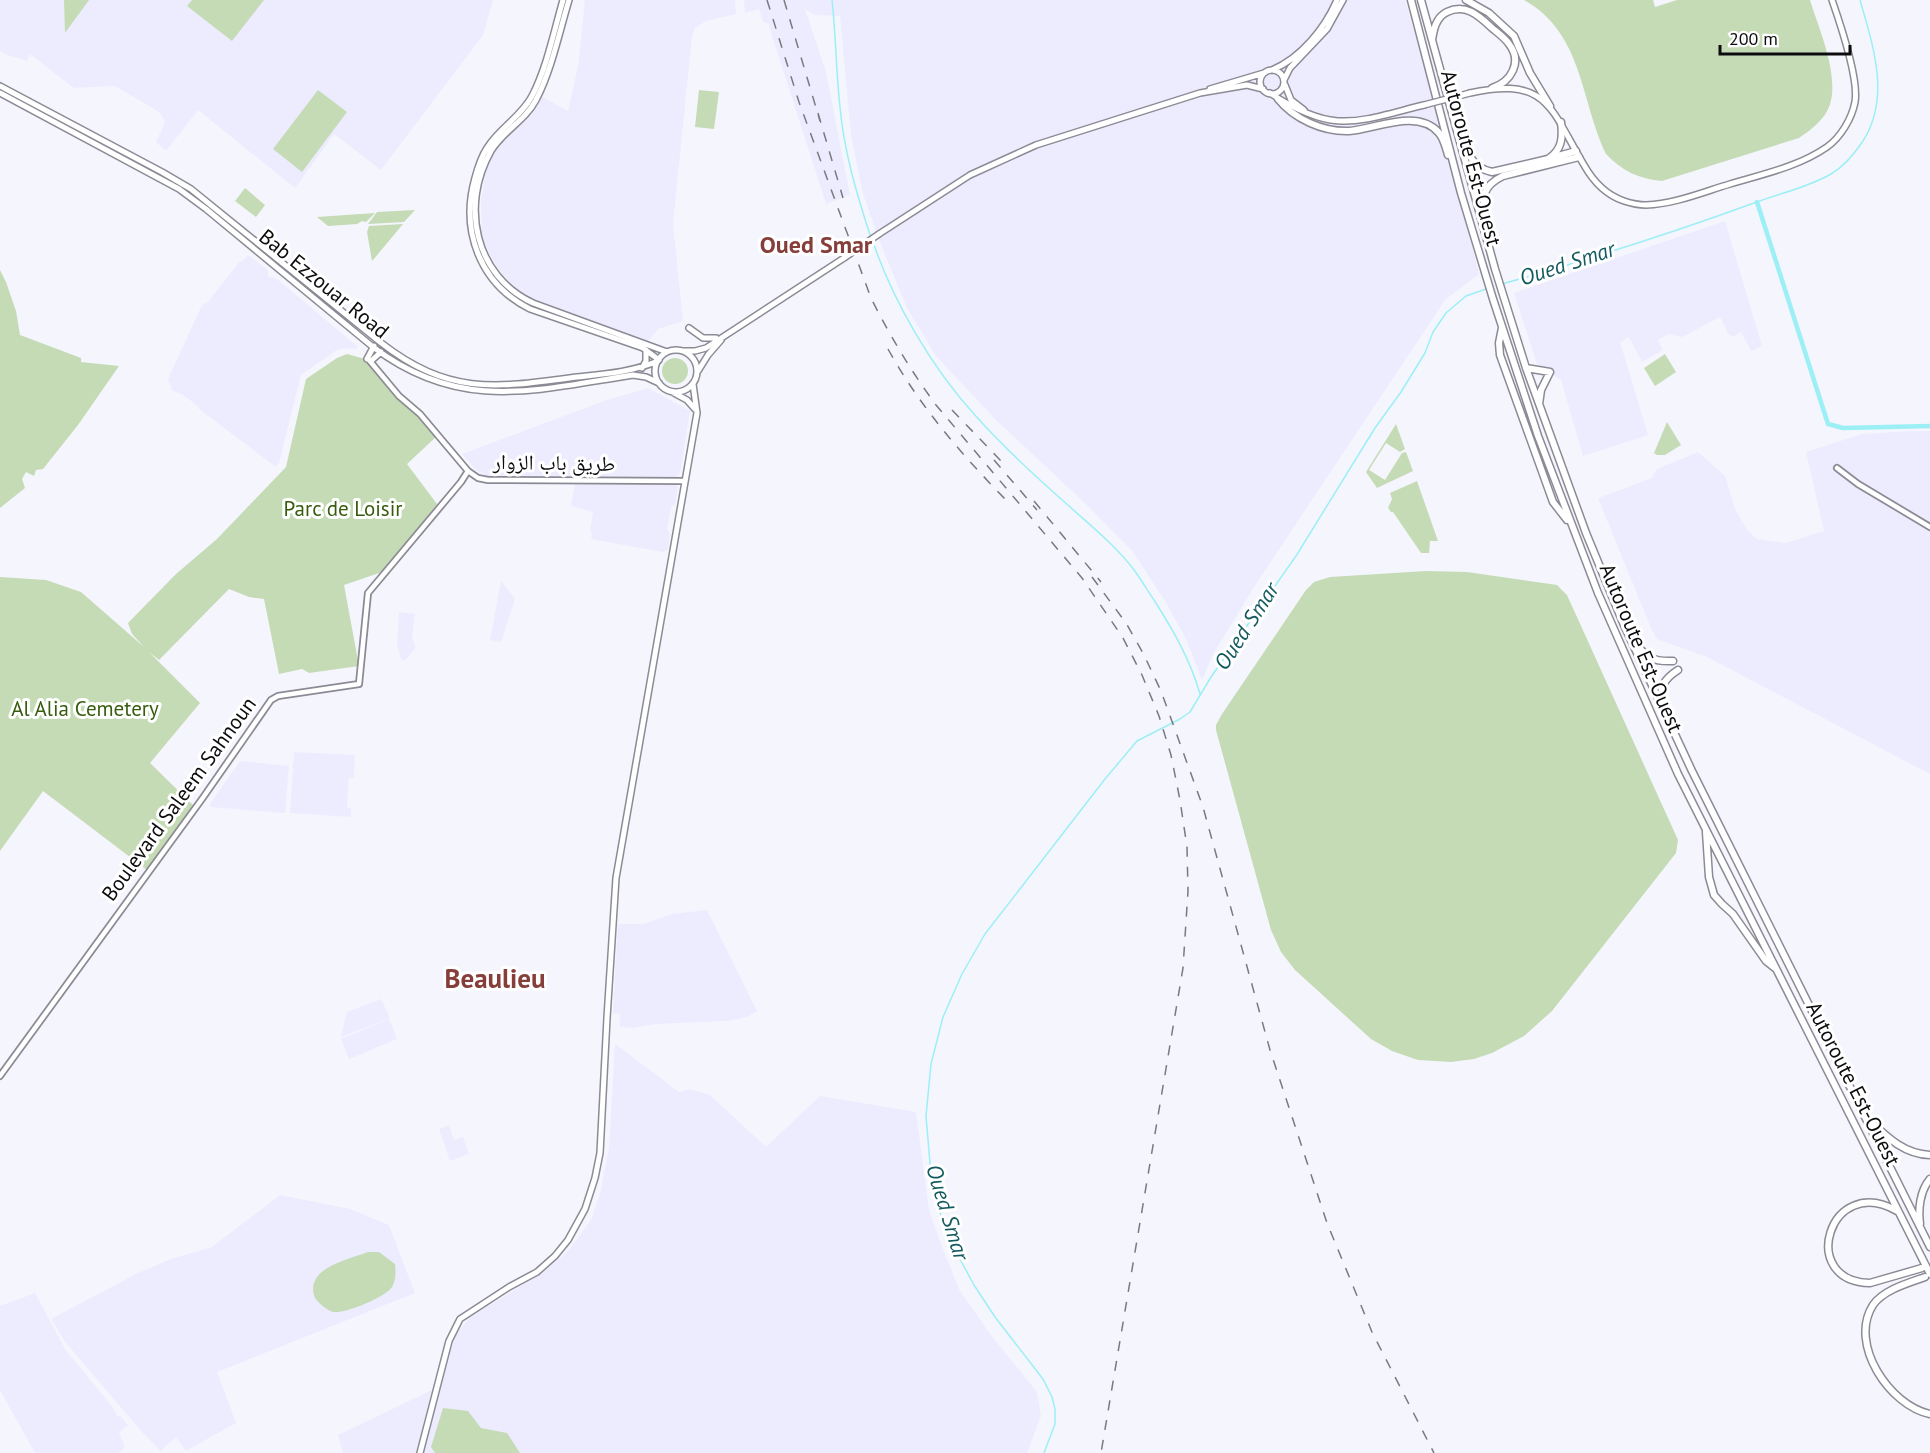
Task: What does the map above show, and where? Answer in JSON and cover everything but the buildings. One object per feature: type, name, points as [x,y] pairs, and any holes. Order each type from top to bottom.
[{"type":"highway","name":"Autoroute Est-Ouest","points":[[1411,0],[1461,193],[1492,299],[1534,427],[1571,525],[1612,626],[1678,774],[1899,1212],[1928,1276]]},
{"type":"highway","name":"Autoroute Est-Ouest","points":[[1421,0],[1502,293],[1526,368],[1586,533],[1672,731],[1930,1247]]},
{"type":"highway","points":[[1466,0],[1489,13],[1514,36],[1530,73],[1550,106]]},
{"type":"highway","points":[[1432,41],[1437,21],[1444,14],[1453,10],[1467,9],[1477,14],[1510,44],[1515,58],[1514,69],[1509,78],[1502,85],[1492,88]]},
{"type":"highway","points":[[1278,99],[1297,116],[1310,123],[1334,130],[1405,122],[1417,122],[1429,126],[1438,133],[1444,143],[1461,193]]},
{"type":"highway","points":[[1451,110],[1462,129],[1470,158],[1479,168],[1492,172],[1500,171],[1578,154]]},
{"type":"highway","points":[[1548,159],[1556,153],[1562,143],[1561,122]]},
{"type":"highway","points":[[1487,244],[1483,198],[1490,185],[1503,176],[1578,154]]},
{"type":"highway","points":[[1526,368],[1550,372],[1541,390],[1539,404]]},
{"type":"highway","points":[[1624,625],[1640,650],[1648,657],[1659,662],[1673,661]]},
{"type":"highway","points":[[1672,731],[1661,701],[1660,691],[1665,679],[1678,670]]},
{"type":"highway","points":[[1705,826],[1709,880],[1716,897],[1733,914],[1764,958],[1778,971]]},
{"type":"highway","points":[[1863,1114],[1896,1144],[1910,1151],[1930,1155]]},
{"type":"highway","points":[[1922,1230],[1919,1206],[1925,1185],[1930,1179]]},
{"type":"highway","points":[[1899,1212],[1888,1206],[1873,1203],[1860,1204],[1840,1214],[1833,1223],[1828,1236],[1830,1258],[1845,1276],[1862,1283],[1870,1283],[1922,1268]]},
{"type":"highway","points":[[1928,1276],[1881,1297],[1869,1314],[1866,1329],[1872,1361],[1892,1392],[1905,1403],[1930,1414]]},
{"type":"main road","points":[[563,0],[534,92],[520,113],[491,141],[480,161],[473,184],[470,212],[472,240],[482,266],[514,300],[530,309],[646,350],[658,361]]},
{"type":"main road","points":[[569,0],[539,95],[523,119],[495,145],[485,165],[475,212],[478,240],[494,272],[509,289],[526,300],[667,352],[700,350],[954,185],[987,166],[1044,143],[1272,70],[1288,61],[1312,39],[1328,19],[1337,0]]},
{"type":"main road","points":[[1270,93],[1281,90],[1288,71],[1327,29],[1343,0]]},
{"type":"main road","points":[[1200,93],[1247,85],[1263,89],[1313,116],[1350,123],[1492,88],[1525,90],[1538,96],[1550,106],[1593,179],[1607,192],[1623,201],[1645,205],[1674,201],[1803,162],[1829,146],[1847,125],[1855,100],[1848,53],[1832,0]]},
{"type":"main road","points":[[1272,70],[1281,74],[1291,100],[1313,116]]},
{"type":"main road","points":[[1263,89],[1261,82],[1265,72]]},
{"type":"main road","name":"Bab Ezzouar Road","points":[[0,86],[191,189],[381,343],[412,364],[452,380],[482,385],[525,384],[642,368],[658,361]]},
{"type":"main road","name":"Bab Ezzouar Road","points":[[0,93],[160,177],[189,195],[373,347],[411,371],[445,385],[482,392],[534,390],[633,375],[659,382]]},
{"type":"main road","points":[[689,328],[703,338],[723,335]]},
{"type":"main road","points":[[673,392],[684,391],[694,381],[708,355],[723,335]]},
{"type":"main road","points":[[369,360],[373,347],[381,343]]},
{"type":"main road","points":[[369,360],[380,352],[381,343]]},
{"type":"main road","points":[[642,368],[646,361],[646,350]]},
{"type":"main road","points":[[420,1453],[449,1341],[460,1319],[537,1272],[555,1256],[568,1239],[585,1209],[595,1178],[600,1153],[616,878],[696,410],[694,381],[696,365],[693,359],[682,351]]},
{"type":"main road","points":[[667,352],[658,361],[655,372],[659,382],[662,387],[687,400],[696,410]]},
{"type":"main road","points":[[534,382],[534,390]]},
{"type":"main road","points":[[523,391],[525,384]]},
{"type":"street","name":"طريق باب الزوار","points":[[369,360],[401,398],[420,414],[468,471],[478,478],[488,480],[685,481]]},
{"type":"street","points":[[1837,468],[1868,490],[1930,527]]},
{"type":"street","name":"Boulevard Saleem Sahnoun","points":[[0,1076],[202,799],[271,700],[278,696],[359,684],[368,593],[468,471]]},
{"type":"shaded area","points":[[0,0],[493,0],[483,35],[381,170],[334,134],[295,188],[198,110],[166,151],[156,142],[165,122],[160,113],[151,107],[115,86],[74,88],[30,54],[27,61],[4,54],[0,51]]},
{"type":"shaded area","points":[[585,0],[735,0],[736,14],[706,21],[695,28],[692,36],[673,224],[683,321],[658,329],[647,342],[534,299],[519,290],[495,264],[482,238],[481,201],[486,169],[500,143],[531,113],[541,96],[568,111],[578,66]]},
{"type":"shaded area","points":[[744,0],[1405,0],[1442,125],[1479,274],[1445,300],[1254,587],[1213,654],[1202,680],[1187,641],[1167,604],[1133,552],[1087,505],[997,421],[936,356],[907,308],[863,194],[851,135],[840,16],[815,15],[805,9],[826,72],[850,195],[826,204],[768,23],[763,22],[759,9],[745,13]]},
{"type":"shaded area","points":[[1725,221],[1762,346],[1751,351],[1741,332],[1734,336],[1729,335],[1720,317],[1682,337],[1669,334],[1658,340],[1663,350],[1642,362],[1629,337],[1620,342],[1648,435],[1583,456],[1561,380],[1537,364],[1514,293]]},
{"type":"shaded area","points":[[248,255],[268,270],[268,276],[277,279],[358,347],[337,350],[301,375],[279,463],[276,467],[198,406],[172,390],[168,379],[202,305],[208,302],[240,261],[242,262]]},
{"type":"shaded area","points":[[648,388],[690,411],[680,473],[676,477],[648,477],[650,484],[675,484],[678,487],[675,504],[671,507],[667,530],[670,534],[668,549],[663,552],[591,539],[593,512],[571,506],[575,483],[623,484],[623,477],[486,476],[475,469],[462,454],[607,400]]},
{"type":"shaded area","points":[[1930,431],[1930,774],[1707,657],[1657,639],[1598,498],[1652,478],[1657,469],[1698,452],[1725,476],[1735,509],[1747,530],[1757,539],[1786,543],[1824,531],[1806,452],[1862,434]]},
{"type":"shaded area","points":[[501,581],[515,599],[501,642],[490,640]]},
{"type":"shaded area","points":[[399,612],[415,614],[412,638],[416,648],[404,661],[401,659],[397,644]]},
{"type":"shaded area","points":[[294,752],[355,755],[354,778],[349,778],[348,788],[347,808],[351,808],[351,817],[290,813]]},
{"type":"shaded area","points":[[240,761],[289,766],[285,813],[211,807],[210,804]]},
{"type":"shaded area","points":[[707,910],[757,1011],[747,1017],[726,1021],[620,1027],[620,1014],[613,1013],[618,924],[644,924],[672,914]]},
{"type":"shaded area","points":[[381,999],[390,1018],[341,1037],[347,1012]]},
{"type":"shaded area","points":[[389,1019],[397,1039],[349,1059],[341,1039]]},
{"type":"shaded area","points":[[615,1044],[679,1092],[690,1089],[710,1095],[766,1147],[820,1096],[916,1112],[929,1210],[960,1291],[990,1334],[1037,1392],[1041,1416],[1027,1453],[423,1453],[455,1336],[470,1317],[544,1272],[569,1250],[591,1220],[600,1194],[609,1148]]},
{"type":"shaded area","points":[[449,1125],[454,1140],[463,1137],[469,1154],[450,1161],[439,1129]]},
{"type":"shaded area","points":[[280,1195],[350,1209],[389,1225],[415,1293],[217,1372],[236,1423],[186,1451],[176,1437],[161,1451],[66,1343],[51,1319],[138,1273],[171,1259],[212,1247]]},
{"type":"shaded area","points":[[35,1293],[65,1349],[114,1409],[117,1416],[120,1416],[128,1425],[119,1433],[125,1447],[118,1453],[35,1453],[0,1390],[0,1306]]},
{"type":"shaded area","points":[[432,1390],[416,1453],[343,1453],[338,1435]]},
{"type":"green space","points":[[64,0],[89,0],[65,33]]},
{"type":"green space","points":[[192,0],[264,0],[232,41],[187,6]]},
{"type":"green space","points":[[1524,0],[1653,0],[1655,7],[1677,0],[1810,0],[1828,57],[1831,72],[1831,101],[1820,121],[1799,138],[1662,181],[1638,176],[1618,165],[1606,154],[1569,49],[1558,30],[1543,14]]},
{"type":"green space","points":[[318,90],[347,112],[302,172],[273,149]]},
{"type":"green space","points":[[699,90],[719,92],[714,129],[695,127]]},
{"type":"green space","points":[[245,188],[265,205],[256,217],[235,201]]},
{"type":"green space","points":[[415,210],[404,222],[368,224],[377,212]]},
{"type":"green space","points":[[375,213],[366,222],[328,226],[317,217]]},
{"type":"green space","points":[[403,224],[372,261],[367,232],[369,226]]},
{"type":"green space","points":[[0,270],[16,311],[20,335],[81,358],[81,362],[119,366],[78,425],[43,469],[36,470],[34,476],[26,472],[22,479],[25,488],[0,508]]},
{"type":"green space","points":[[347,354],[365,359],[403,404],[410,404],[436,437],[407,464],[437,504],[385,571],[344,585],[359,666],[309,673],[302,669],[279,674],[264,599],[249,597],[229,589],[159,660],[149,652],[200,703],[150,763],[194,806],[147,870],[43,791],[0,851],[0,577],[46,580],[81,592],[144,647],[132,634],[128,623],[176,574],[217,539],[286,467],[306,379]]},
{"type":"green space","points":[[1665,354],[1676,372],[1655,386],[1644,368]]},
{"type":"green space","points":[[675,358],[684,362],[688,371],[684,380],[675,384],[666,380],[662,371],[666,362]]},
{"type":"green space","points":[[1667,422],[1681,445],[1665,455],[1657,455],[1654,453]]},
{"type":"green space","points":[[1396,424],[1405,449],[1400,452],[1386,443],[1369,470],[1385,480],[1402,453],[1406,452],[1413,471],[1377,488],[1366,472]]},
{"type":"green space","points":[[1417,481],[1438,541],[1430,541],[1429,553],[1421,553],[1388,508],[1392,499],[1390,493]]},
{"type":"green space","points":[[1426,571],[1467,572],[1557,585],[1567,595],[1678,840],[1676,853],[1552,1011],[1524,1036],[1492,1053],[1474,1059],[1451,1062],[1418,1060],[1392,1051],[1371,1039],[1295,970],[1281,952],[1271,930],[1216,730],[1222,714],[1306,590],[1314,582],[1330,577]]},
{"type":"green space","points":[[368,1252],[379,1252],[395,1264],[394,1282],[388,1291],[365,1304],[339,1312],[333,1312],[318,1302],[313,1288],[322,1272],[330,1266]]},
{"type":"green space","points":[[443,1408],[468,1411],[481,1428],[507,1433],[520,1453],[435,1453],[431,1447]]},
{"type":"waterway","points":[[832,0],[842,124],[856,190],[871,238]]},
{"type":"waterway","name":"Oued Smar","points":[[1502,284],[1692,225],[1813,183],[1840,168],[1863,141],[1876,107],[1877,71],[1860,0]]},
{"type":"waterway","points":[[1757,202],[1828,424],[1843,428],[1930,426]]},
{"type":"waterway","points":[[873,242],[891,287],[915,333],[943,376],[996,438],[1127,561],[1174,634],[1186,657],[1200,694]]},
{"type":"waterway","name":"Oued Smar","points":[[1044,1453],[1055,1424],[1052,1397],[1043,1379],[995,1317],[974,1285],[955,1250],[941,1216],[931,1175],[926,1116],[931,1064],[943,1017],[962,974],[985,934],[1105,779],[1137,741],[1190,712],[1211,677],[1296,556],[1375,428],[1401,392],[1425,353],[1433,332],[1446,313],[1466,296],[1486,289]]},
{"type":"railway","points":[[767,0],[799,102],[878,312],[909,366],[936,405],[1082,578],[1123,638],[1159,716],[1171,755],[1187,847],[1188,891],[1183,968],[1101,1453]]},
{"type":"railway","points":[[784,0],[820,121]]},
{"type":"railway","points":[[818,113],[843,198]]},
{"type":"railway","points":[[888,349],[928,411],[1008,502]]},
{"type":"railway","points":[[952,410],[1004,464]]},
{"type":"railway","points":[[994,460],[1037,510]]},
{"type":"railway","points":[[1034,501],[1101,582]]},
{"type":"railway","points":[[1092,577],[1126,623],[1161,691],[1203,807],[1270,1050],[1327,1223],[1372,1332],[1434,1453]]},
{"type":"district","name":"Oued Smar","points":[[816,245]]},
{"type":"district","name":"Beaulieu","points":[[495,979]]},
{"type":"park label","name":"Parc de Loisir","points":[[343,509]]},
{"type":"park label","name":"Al Alia Cemetery","points":[[85,709]]}]
